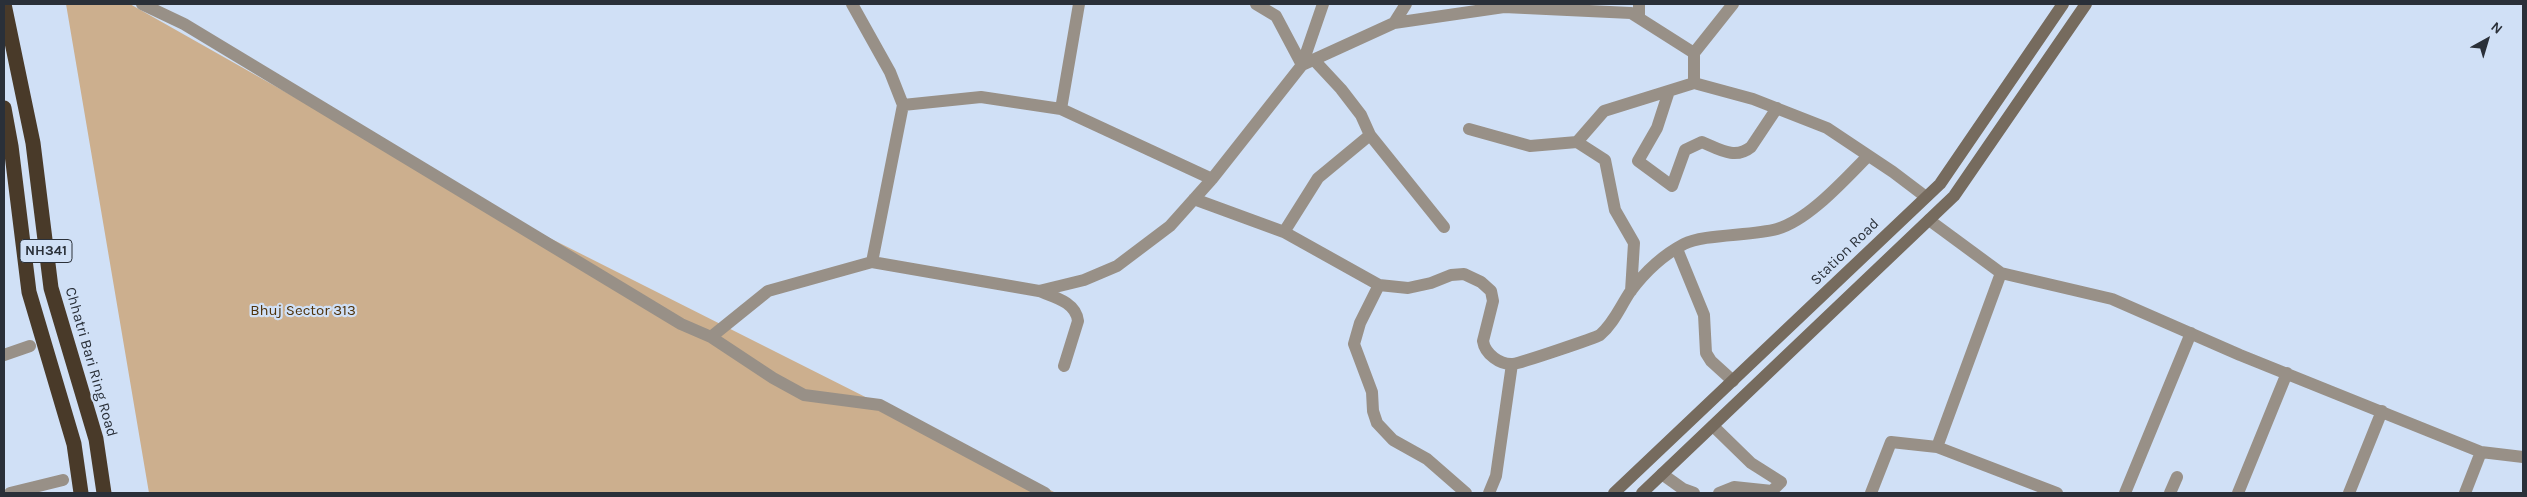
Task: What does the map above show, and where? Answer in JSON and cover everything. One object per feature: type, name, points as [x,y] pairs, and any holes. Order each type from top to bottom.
[{"type":"highway","name":"Chhatri Bari Ring Road","points":[[4,4],[33,143],[51,288],[96,439],[104,493]]},
{"type":"highway","name":"NH341","points":[[4,108],[12,146],[29,292],[74,444],[81,493]]},
{"type":"street","points":[[142,4],[193,29],[681,324],[710,337],[773,378],[804,395],[880,405],[1045,493]]},
{"type":"street","points":[[852,4],[890,72],[903,105],[872,262]]},
{"type":"street","points":[[1061,109],[1079,4]]},
{"type":"street","points":[[1256,4],[1276,16],[1308,63],[1346,96],[1360,115],[1370,135],[1444,227]]},
{"type":"street","points":[[1039,291],[1084,280],[1117,266],[1170,226],[1212,179],[1308,63],[1323,4]]},
{"type":"street","points":[[1394,23],[1406,4]]},
{"type":"street","points":[[1694,82],[1694,53],[1733,4]]},
{"type":"street","name":"Station Road","points":[[1614,493],[1940,184],[2063,4]]},
{"type":"street","points":[[1642,493],[1954,196],[2086,4]]},
{"type":"street","points":[[1308,63],[1394,23],[1504,7],[1631,13],[1639,10],[1694,53]]},
{"type":"street","points":[[1577,142],[1604,111],[1694,82],[1753,99],[1827,128],[1926,198]]},
{"type":"street","points":[[1669,91],[1657,128],[1638,161],[1672,186],[1685,150],[1702,142],[1732,154],[1745,152],[1751,147],[1777,108]]},
{"type":"street","points":[[903,105],[981,97],[1061,109],[1212,179]]},
{"type":"street","points":[[1469,129],[1530,146],[1577,142],[1604,160],[1615,210],[1634,243],[1631,291]]},
{"type":"street","points":[[1284,232],[1318,178],[1370,135]]},
{"type":"street","points":[[1194,199],[1284,232],[1379,285],[1408,288],[1432,283],[1451,275],[1464,274],[1481,282],[1491,291],[1493,300],[1483,341],[1484,347],[1491,357],[1512,364],[1597,337],[1611,325],[1631,291],[1655,264],[1685,243],[1778,229],[1804,214],[1832,192],[1868,156]]},
{"type":"street","points":[[1930,220],[2001,273],[2112,299],[2481,452],[2523,457]]},
{"type":"street","points":[[1677,249],[1704,315],[1706,353],[1711,361],[1733,381]]},
{"type":"street","points":[[710,337],[768,291],[872,262],[1039,291],[1070,305],[1077,314],[1078,321],[1064,366]]},
{"type":"street","points":[[1936,447],[2001,273]]},
{"type":"street","points":[[1379,285],[1360,323],[1354,344],[1372,392],[1377,423],[1393,440],[1427,458],[1466,493]]},
{"type":"street","points":[[2125,493],[2191,333]]},
{"type":"street","points":[[4,355],[30,346]]},
{"type":"street","points":[[1490,493],[1496,476],[1512,364]]},
{"type":"street","points":[[2238,493],[2287,373]]},
{"type":"street","points":[[2349,493],[2382,411]]},
{"type":"street","points":[[1713,426],[1751,463],[1781,482],[1772,491],[1734,487],[1719,493]]},
{"type":"street","points":[[1871,493],[1891,442],[1936,447],[2056,493]]},
{"type":"street","points":[[2465,493],[2481,452]]},
{"type":"street","points":[[1662,474],[1683,489],[1694,493]]},
{"type":"street","points":[[2170,493],[2177,477]]},
{"type":"street","points":[[10,493],[64,480]]},
{"type":"green space","name":"Bhuj Sector 313","points":[[66,4],[130,4],[496,211],[1056,493],[149,493]]}]
